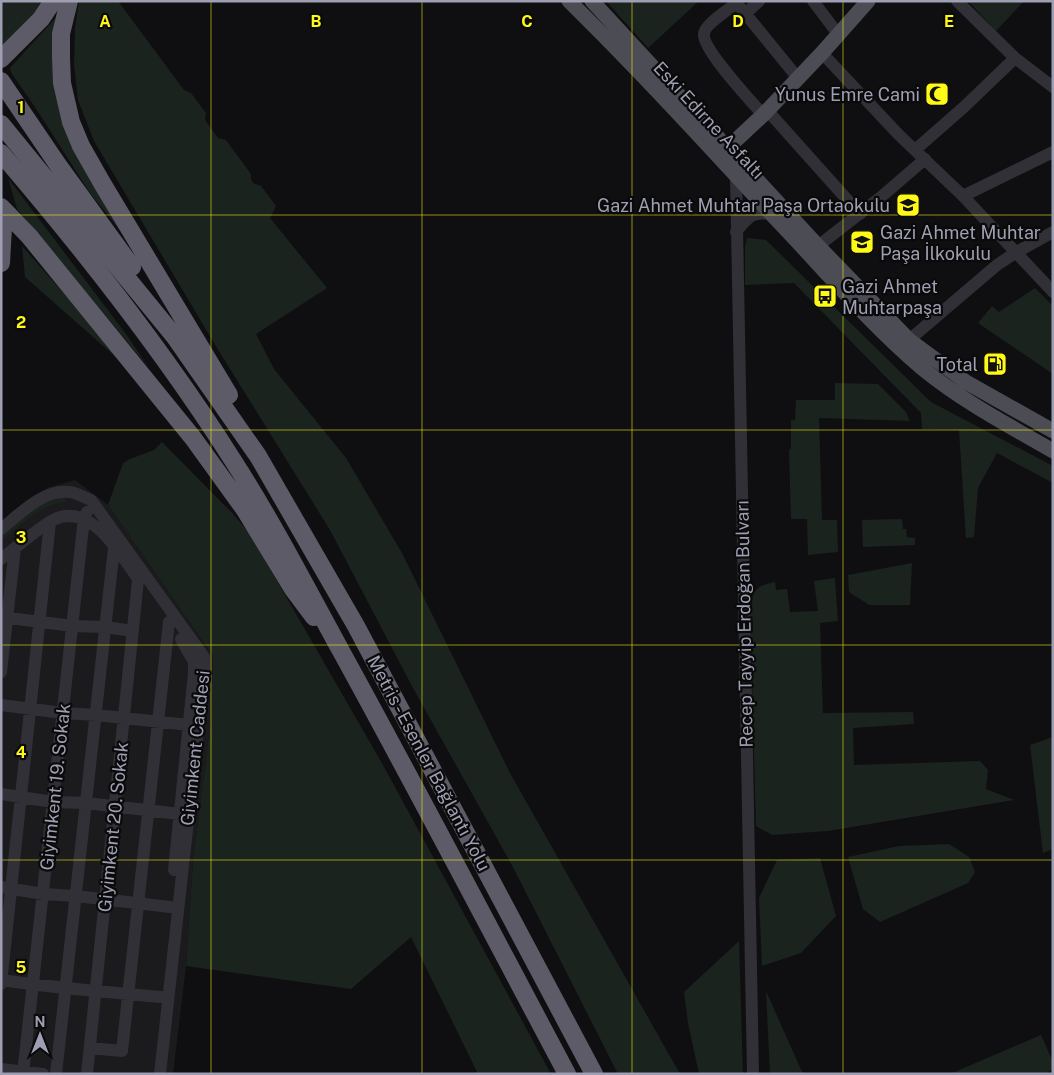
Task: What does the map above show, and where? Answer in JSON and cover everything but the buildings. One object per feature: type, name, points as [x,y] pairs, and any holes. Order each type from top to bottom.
[{"type":"highway","points":[[1,59],[41,18],[53,1]]},
{"type":"highway","points":[[69,1],[62,34],[61,58],[62,82],[71,122],[81,146],[102,184],[234,402],[258,456]]},
{"type":"highway","points":[[1,81],[58,165],[130,264],[154,300],[175,337]]},
{"type":"highway","points":[[1,124],[175,337],[258,456]]},
{"type":"highway","points":[[1,153],[142,328],[207,421],[282,541],[340,649]]},
{"type":"highway","points":[[1,208],[29,236],[193,438],[245,510],[293,590],[340,649]]},
{"type":"highway","points":[[1,208],[3,227],[1,262]]},
{"type":"highway","name":"Metris - Esenler Bağlantı Yolu","points":[[258,456],[356,626],[594,1074]]},
{"type":"highway","name":"Metris - Esenler Bağlantı Yolu","points":[[340,649],[386,732],[566,1073]]},
{"type":"main road","points":[[569,1],[613,45],[619,62],[692,142],[711,156],[727,155],[868,1]]},
{"type":"main road","name":"Eski Edirne Asfaltı","points":[[592,1],[727,155],[909,340],[966,382],[1053,431]]},
{"type":"main road","name":"Eski Edirne Asfaltı","points":[[727,155],[736,175],[877,327],[951,390],[1051,450]]},
{"type":"street","points":[[745,14],[759,1]]},
{"type":"street","points":[[812,1],[838,34]]},
{"type":"street","points":[[957,1],[1015,58],[1053,87]]},
{"type":"street","points":[[797,77],[736,2],[706,28],[705,40],[718,62],[860,214]]},
{"type":"street","points":[[822,53],[920,155],[963,196],[1053,292]]},
{"type":"street","points":[[818,246],[860,214],[920,155],[964,107],[1015,58]]},
{"type":"street","points":[[1053,79],[1053,87]]},
{"type":"street","points":[[963,196],[1053,152]]},
{"type":"street","name":"Recep Tayyip Erdoğan Bulvarı","points":[[736,175],[753,1074]]},
{"type":"street","points":[[736,232],[746,219],[755,214],[764,212],[773,215]]},
{"type":"street","points":[[909,340],[997,265],[1053,232]]},
{"type":"street","points":[[1,529],[39,500],[55,492],[71,492],[91,500]]},
{"type":"street","name":"Giyimkent 19. Sokak","points":[[23,1073],[84,518],[91,500]]},
{"type":"street","name":"Giyimkent Caddesi","points":[[91,500],[204,657],[203,686],[160,1074]]},
{"type":"street","points":[[1,559],[54,519],[71,516],[84,518]]},
{"type":"street","name":"Giyimkent Caddesi","points":[[84,518],[100,529],[169,622],[194,662],[153,1074]]},
{"type":"street","points":[[1,984],[7,888],[22,796],[50,522]]},
{"type":"street","points":[[1,672],[4,617],[15,548]]},
{"type":"street","points":[[56,1074],[114,548]]},
{"type":"street","name":"Giyimkent 20. Sokak","points":[[87,1074],[138,580]]},
{"type":"street","points":[[4,617],[73,626],[105,627],[133,631]]},
{"type":"street","points":[[90,1048],[122,1051],[169,622]]},
{"type":"street","points":[[1,705],[189,725]]},
{"type":"street","points":[[1,794],[54,802],[86,803],[180,814]]},
{"type":"street","points":[[7,888],[43,894],[170,907]]},
{"type":"street","points":[[2,980],[33,985],[161,997]]},
{"type":"street","points":[[1,1069],[43,1074]]},
{"type":"shaded area","points":[[43,1],[31,18],[1,47],[1,2]]},
{"type":"shaded area","points":[[79,1],[118,1],[184,90],[191,93],[206,113],[205,120],[218,138],[226,140],[251,174],[253,183],[261,186],[276,206],[270,218],[327,288],[256,334],[274,369],[346,458],[402,553],[510,773],[680,1074],[618,1074],[514,869],[413,688],[330,530],[217,348],[94,141],[78,100],[74,64],[75,28]]},
{"type":"shaded area","points":[[606,1],[699,1],[648,48]]},
{"type":"shaded area","points":[[968,1],[1024,1],[996,31]]},
{"type":"shaded area","points":[[59,14],[52,45],[53,70],[124,235],[90,193],[12,74],[10,68]]},
{"type":"shaded area","points":[[8,178],[126,334],[149,368],[17,209]]},
{"type":"shaded area","points":[[747,238],[766,240],[931,402],[1053,466],[1053,483],[997,453],[978,488],[974,537],[966,538],[959,430],[922,429],[921,413],[794,283],[745,285],[745,246]]},
{"type":"shaded area","points":[[22,246],[135,374],[25,277]]},
{"type":"shaded area","points":[[1035,288],[1053,306],[1053,374],[978,323],[992,306],[999,312]]},
{"type":"shaded area","points":[[835,383],[878,384],[906,412],[910,421],[819,418],[822,520],[837,520],[838,552],[808,555],[807,519],[791,519],[789,450],[791,448],[791,420],[795,420],[796,400],[835,400]]},
{"type":"shaded area","points":[[162,442],[233,514],[250,534],[383,765],[551,1074],[478,1074],[411,937],[351,989],[186,966],[193,861],[211,719],[213,656],[108,505],[123,463],[154,450]]},
{"type":"shaded area","points":[[75,480],[108,505],[213,656],[211,719],[193,861],[186,966],[173,1074],[1,1074],[1,522],[47,488]]},
{"type":"shaded area","points":[[63,495],[67,502],[49,506],[40,511],[1,541],[1,534],[44,501]]},
{"type":"shaded area","points":[[902,519],[903,529],[906,529],[907,537],[915,538],[915,545],[863,547],[862,520]]},
{"type":"shaded area","points":[[912,563],[910,605],[869,605],[849,592],[848,575]]},
{"type":"shaded area","points":[[835,578],[838,621],[820,623],[823,713],[913,712],[914,724],[853,728],[854,765],[980,761],[988,770],[986,789],[1014,800],[828,831],[772,835],[756,826],[750,602],[754,593],[759,588],[775,582],[776,590],[787,589],[790,612],[818,611],[814,581]]},
{"type":"shaded area","points":[[1053,737],[1053,849],[1043,853],[1030,745]]},
{"type":"shaded area","points":[[949,844],[969,857],[975,872],[968,883],[880,922],[863,909],[848,857],[899,846]]},
{"type":"shaded area","points":[[820,858],[836,916],[801,953],[762,966],[759,898],[777,860]]},
{"type":"shaded area","points":[[739,941],[743,1074],[699,1074],[688,1023],[684,992]]},
{"type":"shaded area","points":[[766,991],[803,1074],[770,1074]]},
{"type":"shaded area","points":[[1041,1035],[1053,1062],[1053,1069],[1045,1074],[950,1074]]},
{"type":"place","name":"Yunus Emre Cami","points":[[937,94]]},
{"type":"place","name":"Gazi Ahmet Muhtar Paşa Ortaokulu","points":[[908,205]]},
{"type":"place","name":"Gazi Ahmet Muhtar Paşa İlkokulu","points":[[862,242]]},
{"type":"place","name":"Gazi Ahmet Muhtarpaşa","points":[[825,296]]},
{"type":"place","name":"Total","points":[[995,364]]}]
